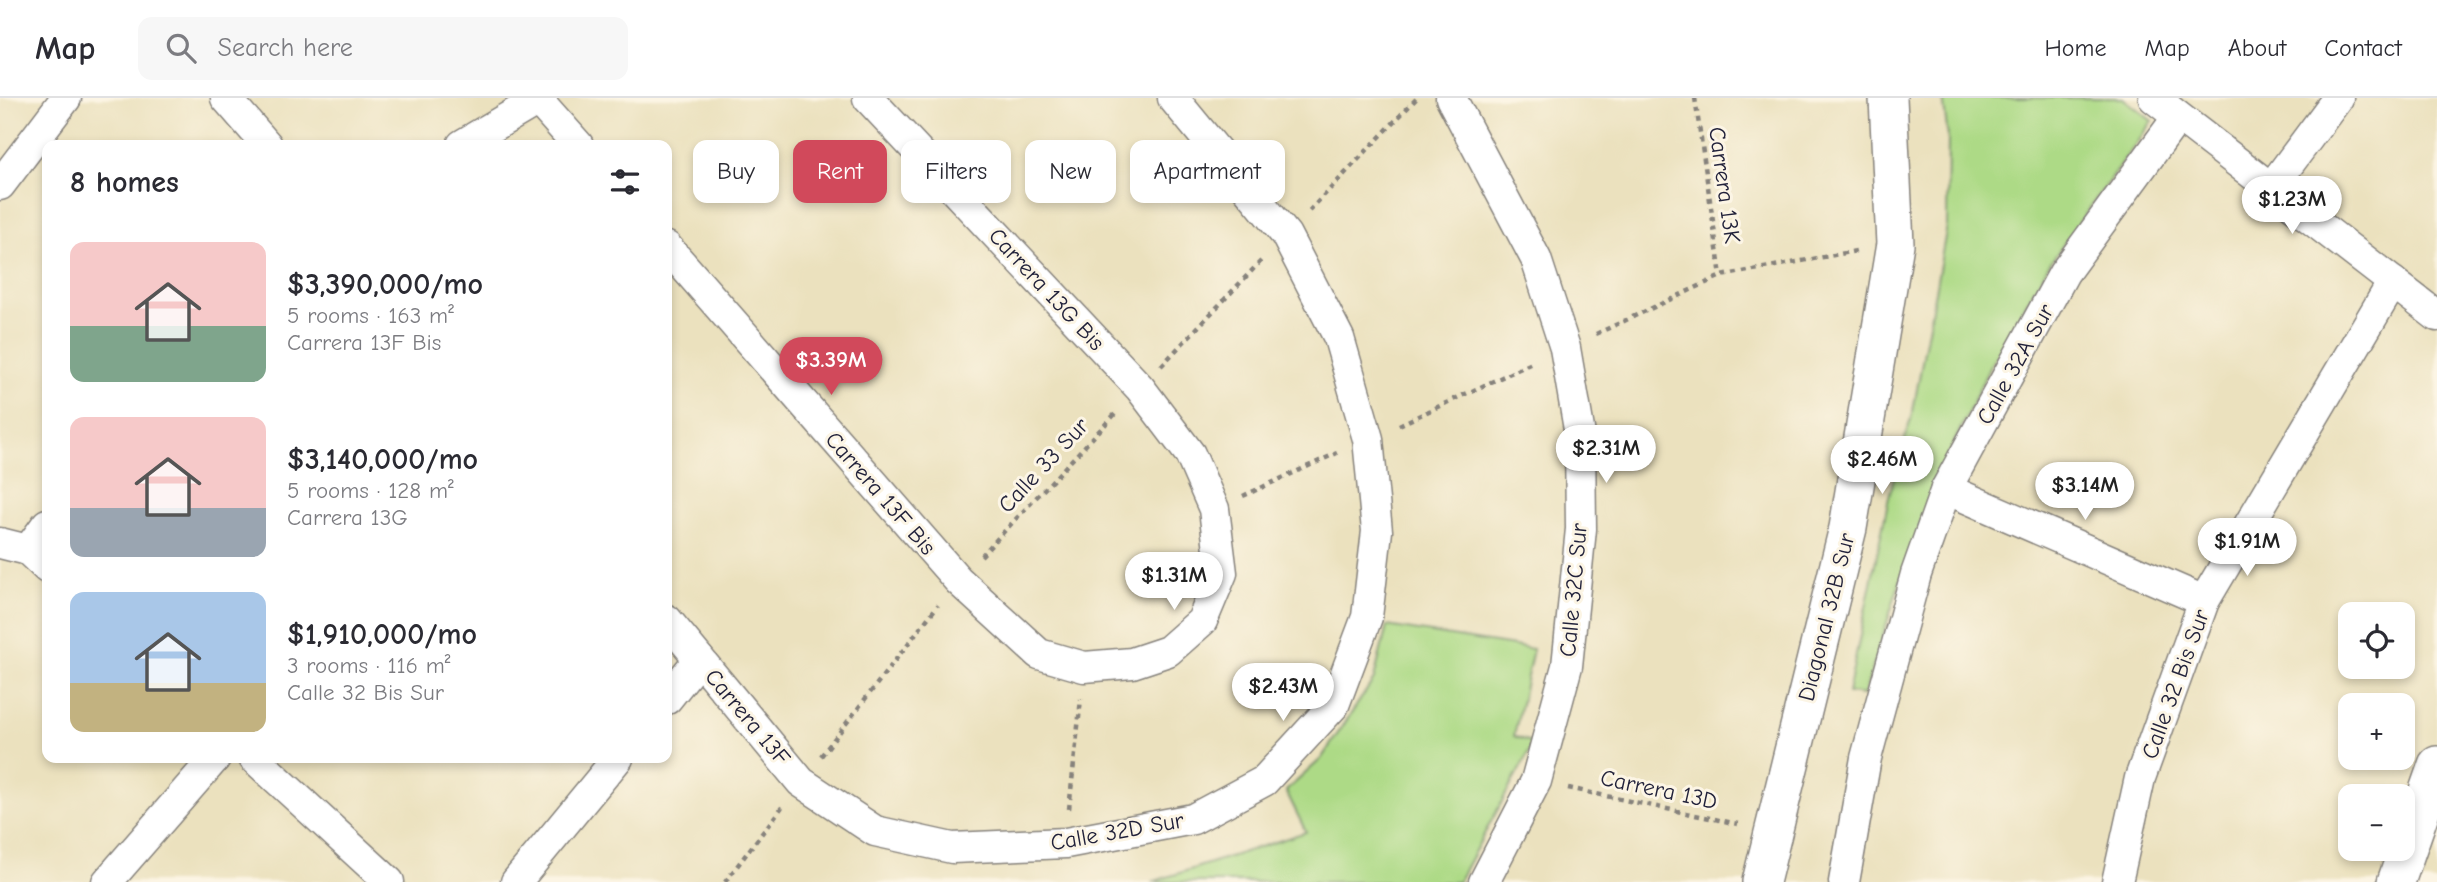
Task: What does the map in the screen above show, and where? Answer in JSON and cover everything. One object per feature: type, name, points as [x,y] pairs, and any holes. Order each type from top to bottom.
[{"type":"street","points":[[0,185],[66,98]]},
{"type":"street","name":"Carrera 13G Bis","points":[[868,98],[1140,387],[1190,454],[1214,509],[1222,573],[1202,621],[1168,651],[1132,663],[1084,667]]},
{"type":"street","name":"Calle 32D Sur","points":[[801,782],[875,831],[952,848],[1066,843],[1193,819],[1264,781],[1334,705],[1367,617],[1377,531],[1368,439],[1339,338],[1286,235],[1173,98]]},
{"type":"street","name":"Calle 32C Sur","points":[[1451,98],[1536,259],[1565,348],[1580,435],[1581,529],[1567,666],[1536,781],[1484,882]]},
{"type":"street","name":"Diagonal 32B Sur","points":[[1761,882],[1848,528],[1895,244],[1888,98]]},
{"type":"street","points":[[2154,98],[2437,316]]},
{"type":"street","points":[[2271,188],[2338,98]]},
{"type":"street","points":[[470,140],[540,99],[574,140]]},
{"type":"street","points":[[238,103],[264,140]]},
{"type":"street","name":"Calle 32A Sur","points":[[1844,882],[1866,758],[1916,574],[1946,489],[2064,273],[2178,117]]},
{"type":"street","name":"Carrera 13F Bis","points":[[672,253],[958,580],[1039,654],[1084,667]]},
{"type":"street","name":"Calle 32 Bis Sur","points":[[2117,882],[2140,778],[2204,601],[2393,282]]},
{"type":"street","points":[[1946,489],[2204,601]]},
{"type":"street","points":[[25,554],[42,531]]},
{"type":"street","name":"Carrera 13F","points":[[672,626],[801,782]]},
{"type":"street","points":[[672,693],[699,659]]},
{"type":"street","points":[[107,882],[211,763]]},
{"type":"street","points":[[259,763],[389,882]]},
{"type":"street","points":[[516,882],[614,763]]},
{"type":"street","points":[[2396,882],[2437,765]]},
{"type":"path","name":"Calle 33 Sur","points":[[726,882],[958,580],[1417,98]]},
{"type":"path","name":"Carrera 13K","points":[[1695,98],[1721,276]]},
{"type":"path","points":[[1066,843],[1084,667]]},
{"type":"path","name":"Carrera 13D","points":[[1536,781],[1773,832]]},
{"type":"green space","points":[[1943,98],[2123,98],[2152,121],[2048,266],[1990,366],[1937,479],[1864,695],[1848,693],[1890,492],[1913,411],[1947,226],[1948,137]]},
{"type":"green space","points":[[1387,626],[1533,649],[1514,736],[1534,743],[1458,882],[1152,882],[1306,832],[1286,791],[1321,759],[1374,679]]}]
